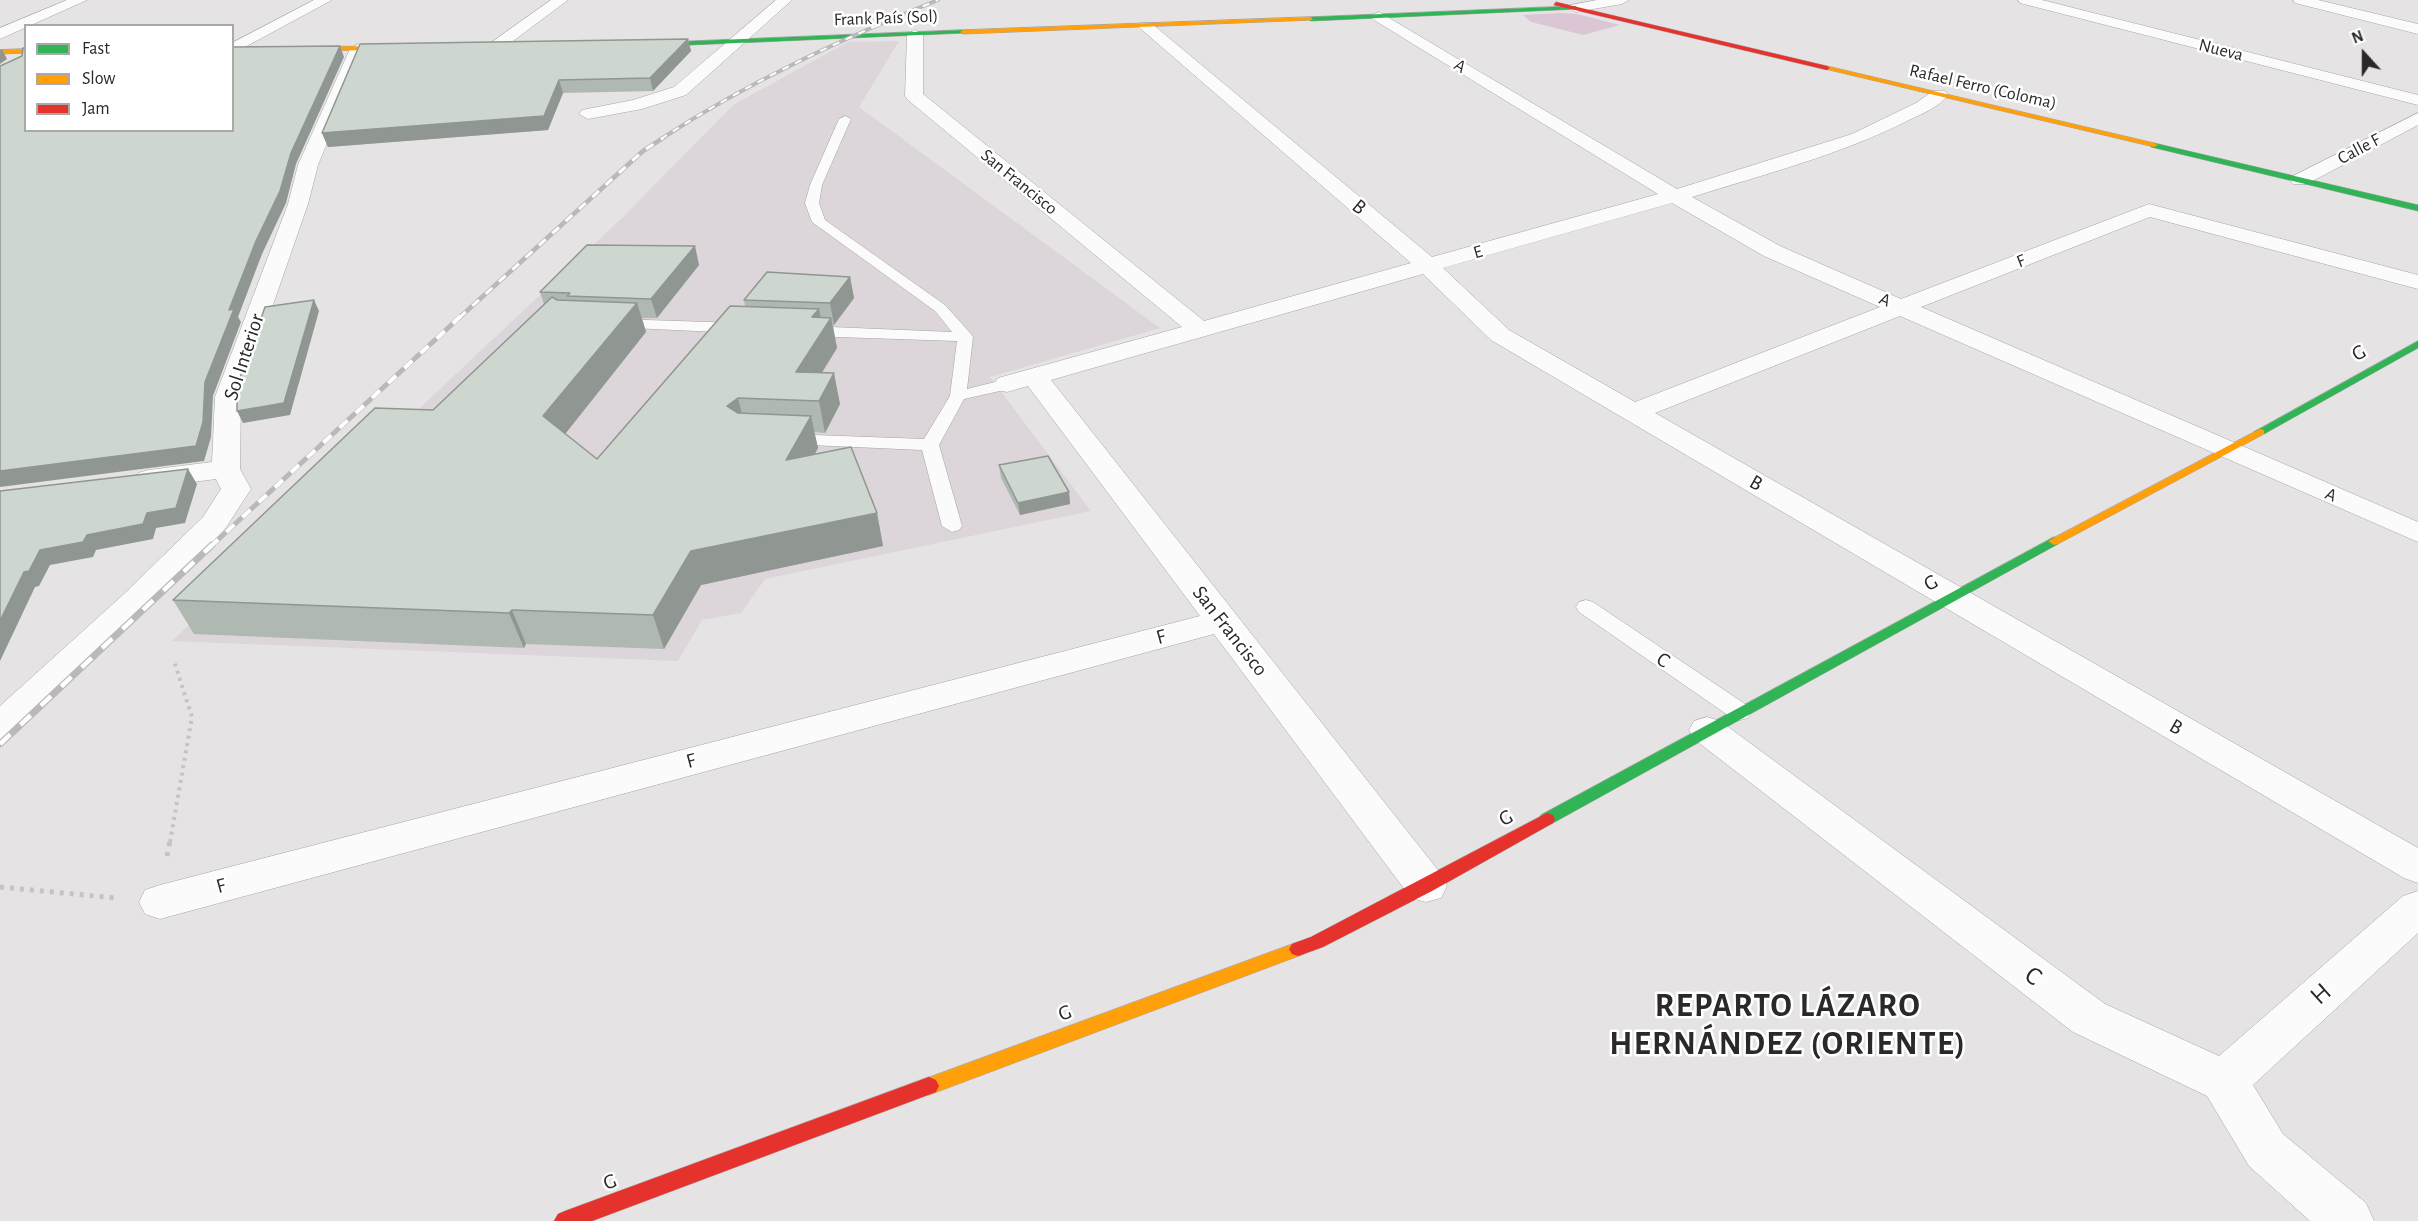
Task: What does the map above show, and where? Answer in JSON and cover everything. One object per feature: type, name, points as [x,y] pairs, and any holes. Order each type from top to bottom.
[{"type":"street","points":[[0,34],[80,0]]},
{"type":"street","points":[[234,49],[325,0]]},
{"type":"street","points":[[489,47],[561,0]]},
{"type":"street","points":[[588,114],[636,105],[680,91],[785,0]]},
{"type":"street","name":"Rafael Ferro (Coloma)","points":[[1540,0],[2418,208]]},
{"type":"street","points":[[1576,9],[1622,0]]},
{"type":"street","name":"Nueva","points":[[2025,0],[2418,100]]},
{"type":"street","points":[[2300,0],[2418,29]]},
{"type":"street","name":"Frank País (Sol)","points":[[634,45],[735,43],[1576,9]]},
{"type":"street","points":[[2380,20],[2409,10]]},
{"type":"street","name":"A","points":[[1379,17],[1675,196],[1772,251],[2418,533]]},
{"type":"street","name":"B","points":[[1146,26],[1428,266],[1500,335],[2418,867]]},
{"type":"street","name":"San Francisco","points":[[915,35],[915,96],[1199,329]]},
{"type":"street","points":[[489,47],[518,46]]},
{"type":"street","points":[[234,50],[415,48]]},
{"type":"street","name":"Sol Interior","points":[[0,727],[136,601],[213,523],[236,489],[226,469],[228,397],[298,204],[308,165],[358,49]]},
{"type":"street","points":[[0,52],[24,51]]},
{"type":"street","points":[[2,70],[24,58]]},
{"type":"street","name":"E","points":[[1020,380],[1675,196],[1859,138],[1922,107],[1939,95]]},
{"type":"street","name":"Calle F","points":[[2300,180],[2418,118]]},
{"type":"street","name":"F","points":[[1633,412],[2149,210],[2418,282]]},
{"type":"street","name":"G","points":[[565,1221],[1317,942],[1426,886],[1950,596],[2228,450],[2418,344]]},
{"type":"street","name":"San Francisco","points":[[1020,380],[1222,621],[1426,886]]},
{"type":"street","points":[[119,482],[226,469]]},
{"type":"street","name":"F","points":[[160,902],[1222,621]]},
{"type":"street","name":"C","points":[[1724,721],[2089,1018],[2224,1081]]},
{"type":"street","name":"H","points":[[2224,1081],[2418,908]]},
{"type":"street","points":[[2224,1081],[2266,1150],[2348,1221]]},
{"type":"lane","points":[[845,119],[816,185],[812,203],[819,222],[940,308],[965,337],[958,396],[930,445],[952,526]]},
{"type":"lane","points":[[602,323],[754,329]]},
{"type":"lane","points":[[789,330],[965,337]]},
{"type":"lane","points":[[958,396],[1020,380]]},
{"type":"lane","points":[[769,438],[930,445]]},
{"type":"lane","name":"C","points":[[1586,607],[1724,721]]},
{"type":"path","points":[[0,887],[160,902],[192,717],[174,661]]},
{"type":"shaded area","points":[[1577,14],[1620,25],[1583,35],[1531,22],[1523,15]]},
{"type":"shaded area","points":[[899,41],[859,107],[1160,328],[990,377],[1091,511],[765,579],[741,613],[702,620],[678,661],[172,641],[623,217],[733,105],[848,42]]},
{"type":"building","points":[[688,39],[650,78],[559,80],[544,116],[322,133],[360,44]]},
{"type":"building","points":[[340,46],[291,153],[280,191],[256,241],[229,310],[234,309],[205,382],[203,422],[196,446],[0,471],[0,66],[22,56],[24,48],[24,132],[234,132],[234,47]]},
{"type":"building","points":[[587,245],[695,246],[651,299],[567,296],[570,293],[540,292]]},
{"type":"building","points":[[767,272],[850,277],[830,303],[744,300]]},
{"type":"building","points":[[552,297],[557,300],[637,303],[543,416],[597,459],[730,306],[819,309],[812,317],[831,318],[796,372],[834,373],[819,401],[738,398],[727,406],[738,413],[811,416],[786,460],[851,447],[877,513],[691,551],[653,615],[512,610],[509,613],[173,600],[375,408],[433,410]]},
{"type":"building","points":[[314,300],[284,403],[237,411],[237,386],[265,307]]},
{"type":"building","points":[[1048,456],[1069,492],[1018,503],[999,465]]},
{"type":"building","points":[[188,469],[176,508],[147,513],[143,524],[87,535],[83,542],[40,550],[29,571],[24,572],[0,621],[0,491]]},
{"type":"railway","points":[[661,139],[762,80],[866,30],[938,0]]},
{"type":"railway","points":[[459,318],[643,151],[663,138]]},
{"type":"railway","points":[[210,547],[461,316]]},
{"type":"railway","points":[[0,744],[212,545]]},
{"type":"traffic: fast","points":[[1311,19],[1576,8]]},
{"type":"traffic: fast","points":[[645,45],[963,32]]},
{"type":"traffic: fast","points":[[2154,145],[2418,208]]},
{"type":"traffic: fast","points":[[2260,432],[2418,344]]},
{"type":"traffic: fast","points":[[1547,819],[2054,541]]},
{"type":"traffic: slow","points":[[963,32],[1311,19]]},
{"type":"traffic: slow","points":[[234,49],[402,48]]},
{"type":"traffic: slow","points":[[0,52],[24,51]]},
{"type":"traffic: slow","points":[[1827,68],[2154,145]]},
{"type":"traffic: slow","points":[[2054,541],[2260,432]]},
{"type":"traffic: slow","points":[[929,1086],[1298,949]]},
{"type":"traffic: jam","points":[[1556,4],[1827,68]]},
{"type":"traffic: jam","points":[[1298,949],[1317,942],[1426,886],[1547,819]]},
{"type":"traffic: jam","points":[[565,1221],[929,1086]]},
{"type":"district","name":"REPARTO LÁZARO HERNÁNDEZ (ORIENTE)","points":[[1788,1025]]}]
